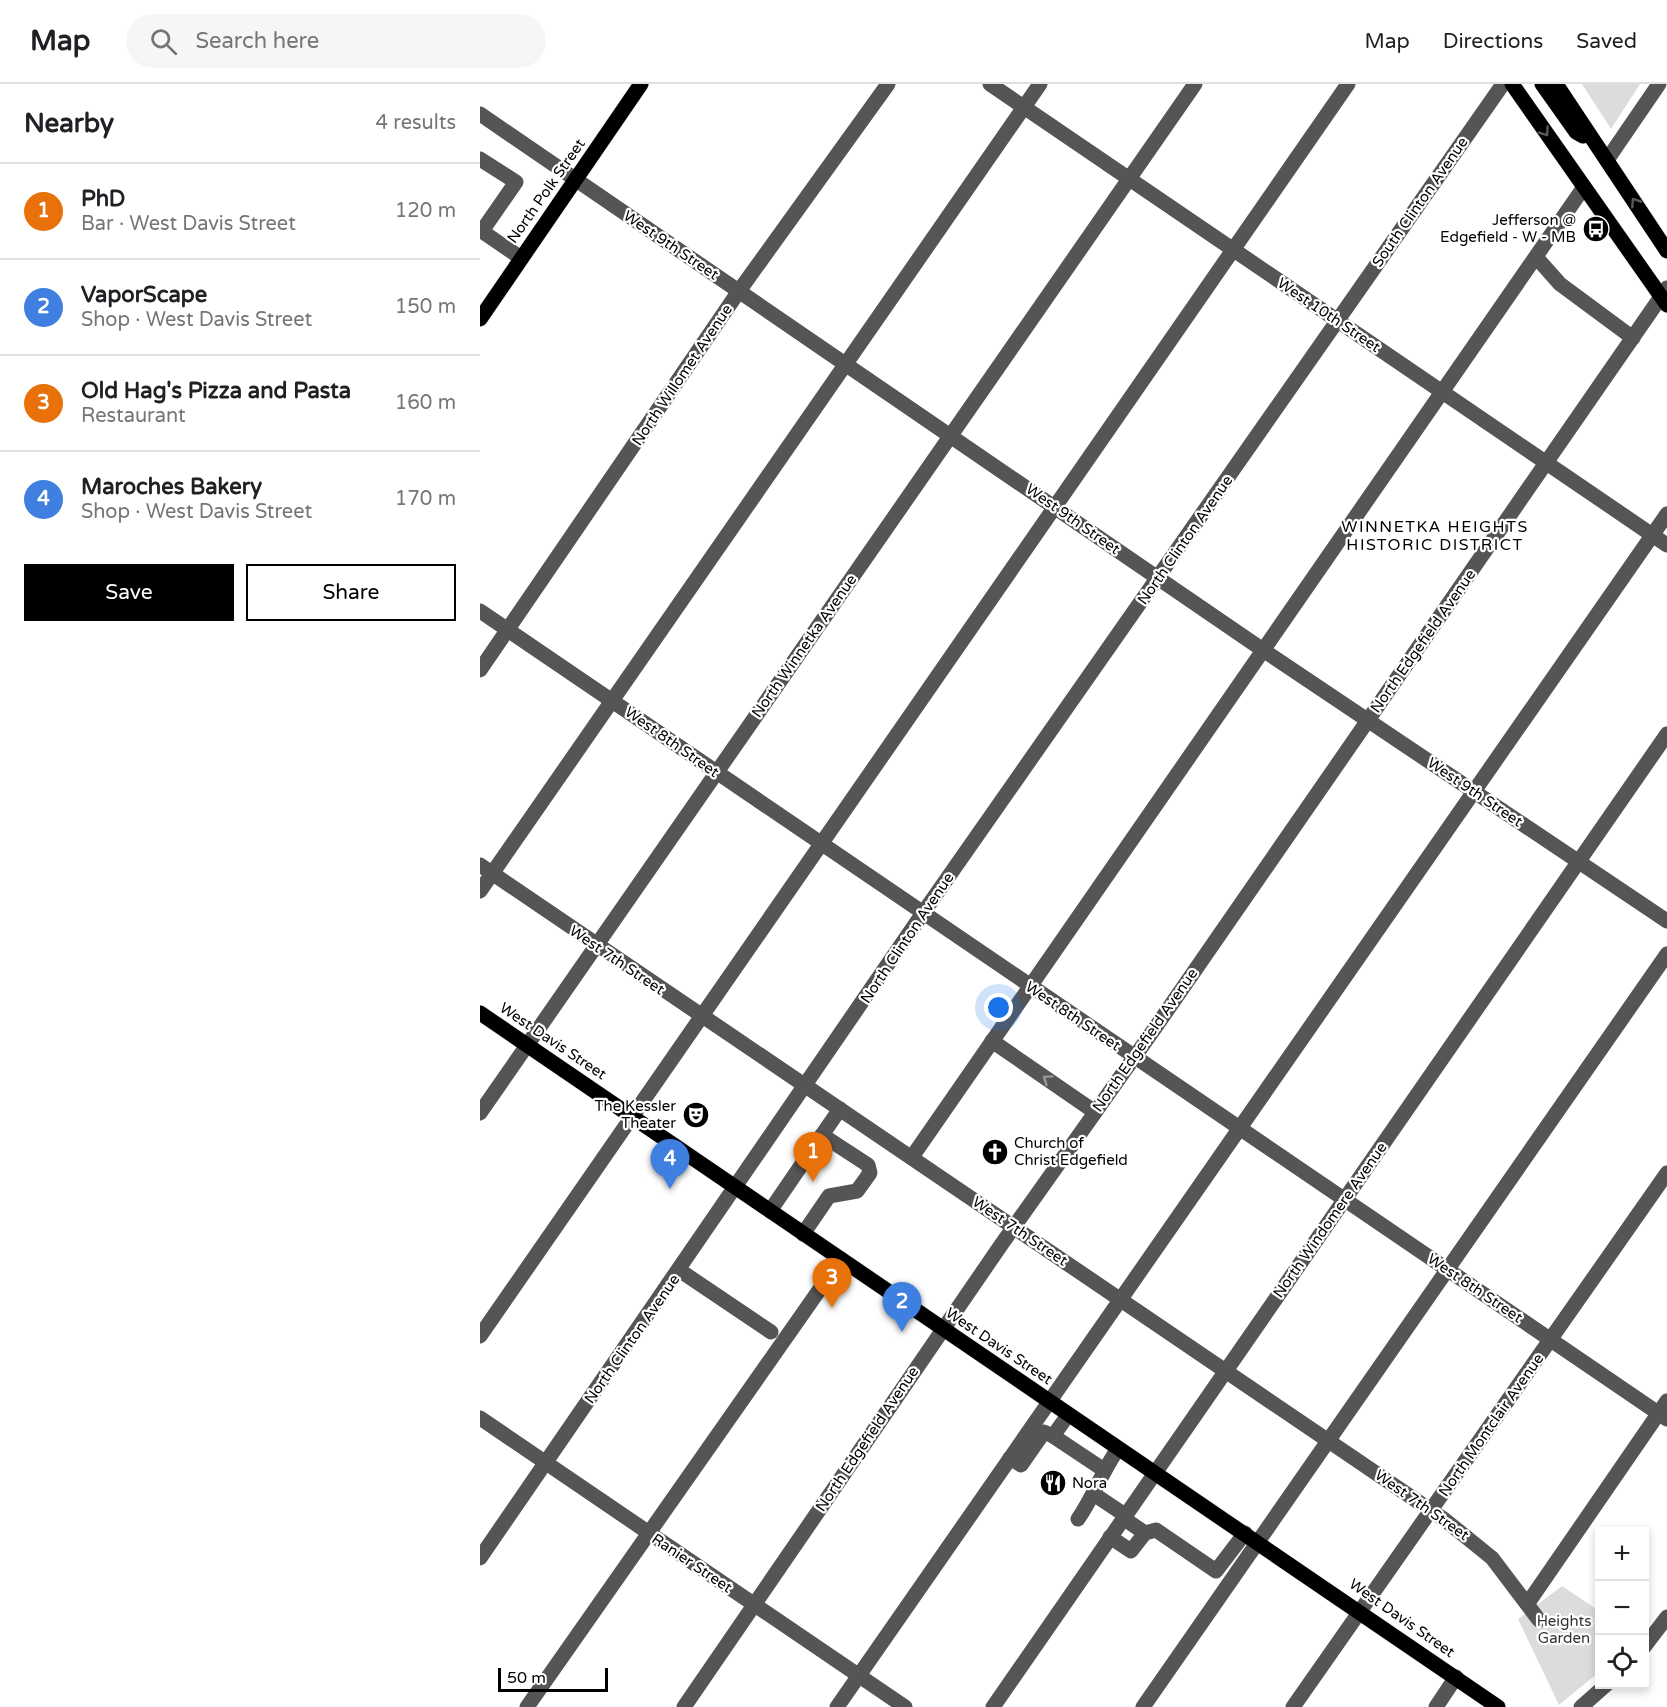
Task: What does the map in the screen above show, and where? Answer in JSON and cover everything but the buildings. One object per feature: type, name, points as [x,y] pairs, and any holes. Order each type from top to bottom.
[{"type":"main road","name":"North Polk Street","points":[[480,319],[641,84]]},
{"type":"main road","points":[[1512,84],[1665,297]]},
{"type":"main road","points":[[1542,84],[1576,132],[1596,144]]},
{"type":"main road","points":[[1556,84],[1667,251]]},
{"type":"main road","name":"West Davis Street","points":[[480,1013],[1498,1707]]},
{"type":"street","name":"North Willomet Avenue","points":[[480,670],[739,291],[888,84]]},
{"type":"street","name":"West 10th Street","points":[[990,84],[1667,545]]},
{"type":"street","points":[[480,891],[486,869],[611,700],[1040,84]]},
{"type":"street","name":"North Winnetka Avenue","points":[[480,1113],[1195,84]]},
{"type":"street","points":[[480,1336],[1348,84]]},
{"type":"street","name":"South Clinton Avenue","points":[[1338,321],[1503,84]]},
{"type":"street","points":[[1607,160],[1659,84]]},
{"type":"street","name":"West 9th Street","points":[[480,114],[950,434],[1158,579],[1667,921]]},
{"type":"street","points":[[480,159],[516,182],[481,231],[521,258]]},
{"type":"street","points":[[912,1157],[1444,393],[1584,187]]},
{"type":"street","points":[[1536,257],[1560,284],[1633,338]]},
{"type":"street","name":"North Edgefield Avenue","points":[[684,1707],[943,1329],[1548,464],[1633,338],[1665,297]]},
{"type":"street","name":"North Clinton Avenue","points":[[480,1558],[923,913],[1338,321]]},
{"type":"street","points":[[837,1707],[1667,514]]},
{"type":"street","name":"West 8th Street","points":[[480,611],[1551,1340],[1664,1411]]},
{"type":"street","name":"North Windomere Avenue","points":[[993,1707],[1667,734]]},
{"type":"street","name":"West 7th Street","points":[[486,869],[1431,1510],[1466,1535],[1492,1558],[1539,1620]]},
{"type":"street","points":[[1143,1707],[1251,1537],[1328,1440],[1449,1270],[1667,954]]},
{"type":"street","points":[[992,1041],[1095,1112]]},
{"type":"street","points":[[770,1211],[840,1109]]},
{"type":"street","points":[[803,1234],[829,1196],[857,1191],[870,1173],[868,1165],[822,1135]]},
{"type":"street","name":"North Montclair Avenue","points":[[1293,1707],[1667,1173]]},
{"type":"street","points":[[527,1707],[841,1259]]},
{"type":"street","points":[[679,1270],[771,1332]]},
{"type":"street","points":[[1528,1603],[1664,1411]]},
{"type":"street","points":[[1053,1436],[1068,1415]]},
{"type":"street","name":"Ranier Street","points":[[480,1418],[905,1707]]},
{"type":"street","points":[[1011,1458],[1021,1465],[1044,1432],[1104,1470]]},
{"type":"street","points":[[1078,1519],[1095,1495],[1104,1470],[1118,1449]]},
{"type":"street","points":[[1095,1495],[1145,1533]]},
{"type":"street","points":[[1110,1538],[1131,1551],[1145,1533],[1156,1530],[1216,1571],[1251,1537]]},
{"type":"street","points":[[1649,1640],[1667,1617]]},
{"type":"street","points":[[1436,1707],[1456,1677]]},
{"type":"street","points":[[1581,1707],[1601,1689]]},
{"type":"green space","points":[[1582,84],[1640,84],[1611,129]]},
{"type":"green space","name":"Heights Garden","points":[[1562,1586],[1595,1608],[1595,1675],[1559,1705],[1518,1619]]},
{"type":"place","name":"Jefferson @ Edgefield - W - MB","points":[[1596,229]]},
{"type":"place","name":"The Kessler Theater","points":[[696,1115]]},
{"type":"place","name":"Church of Christ Edgefield","points":[[995,1152]]},
{"type":"place","name":"PhD","points":[[813,1182]]},
{"type":"place","name":"Maroches Bakery","points":[[670,1189]]},
{"type":"place","name":"Old Hag's Pizza and Pasta","points":[[832,1308]]},
{"type":"place","name":"VaporScape","points":[[902,1332]]},
{"type":"place","name":"Nora","points":[[1053,1483]]},
{"type":"district","name":"WINNETKA HEIGHTS HISTORIC DISTRICT","points":[[1435,536]]}]
